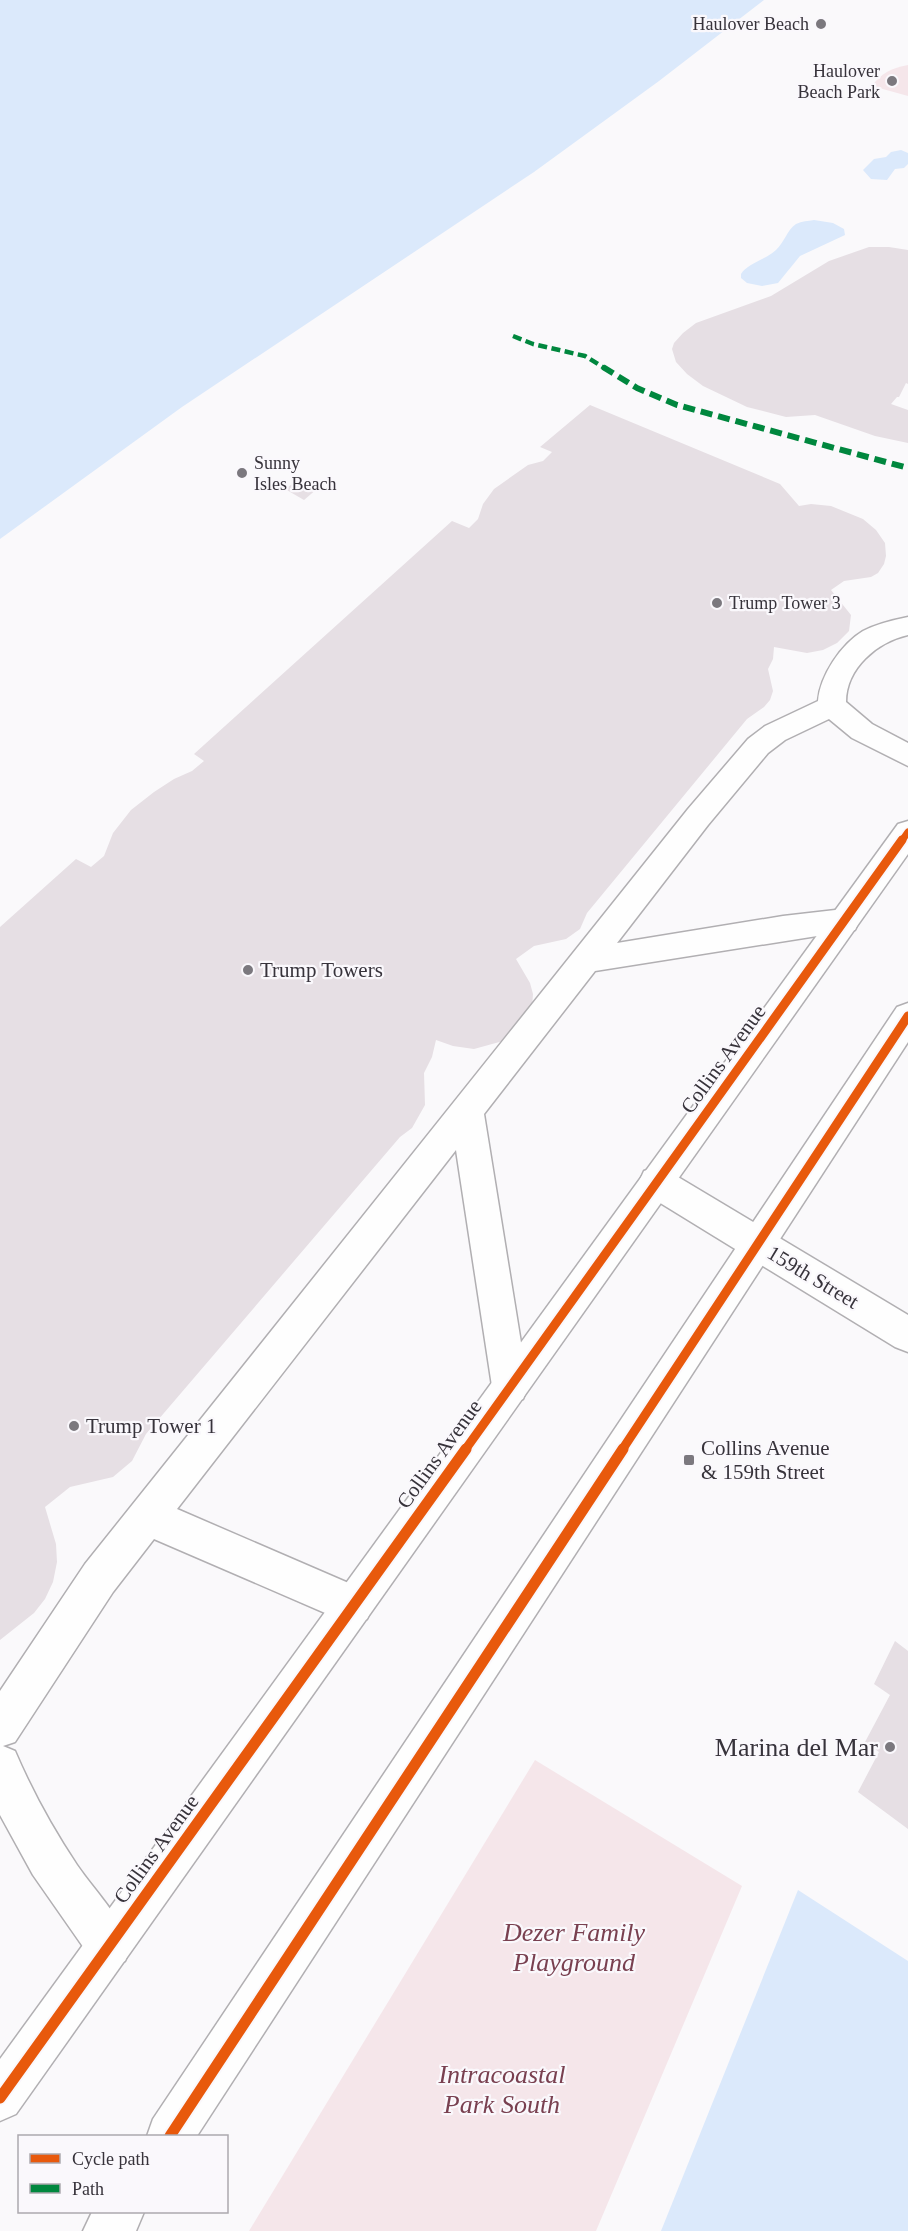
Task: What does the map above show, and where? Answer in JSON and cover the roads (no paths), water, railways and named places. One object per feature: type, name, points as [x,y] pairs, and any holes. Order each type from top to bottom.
[{"type":"street","points":[[908,626],[891,629],[864,644],[830,695],[832,706],[862,731],[908,756]]},
{"type":"street","points":[[0,1727],[99,1578],[698,817],[758,746],[775,733],[832,706]]},
{"type":"street","name":"Collins Avenue","points":[[0,2098],[908,832]]},
{"type":"street","points":[[586,960],[783,928],[844,921]]},
{"type":"street","points":[[171,2135],[908,1016]]},
{"type":"street","points":[[467,1111],[510,1386]]},
{"type":"street","name":"159th Street","points":[[656,1182],[908,1335]]},
{"type":"street","points":[[147,1516],[353,1605]]},
{"type":"street","points":[[0,1766],[25,1825],[59,1878],[109,1945]]},
{"type":"street","points":[[107,2231],[119,2213]]},
{"type":"water","points":[[0,0],[764,0],[659,81],[534,172],[182,407],[0,539]]},
{"type":"water","points":[[901,150],[908,153],[908,164],[904,168],[895,169],[887,180],[871,179],[863,170],[874,159],[886,157],[891,152]]},
{"type":"water","points":[[814,220],[833,223],[844,229],[845,235],[800,256],[778,283],[762,286],[747,283],[741,278],[744,270],[776,250],[796,224]]},
{"type":"water","points":[[798,1890],[908,1961],[908,2231],[661,2231]]},
{"type":"place","name":"Haulover Beach","points":[[821,24]]},
{"type":"place","name":"Haulover Beach Park","points":[[892,81]]},
{"type":"place","name":"Sunny Isles Beach","points":[[242,473]]},
{"type":"place","name":"Trump Tower 3","points":[[717,603]]},
{"type":"place","name":"Trump Towers","points":[[248,970]]},
{"type":"place","name":"Trump Tower 1","points":[[74,1426]]},
{"type":"place","name":"Collins Avenue & 159th Street","points":[[689,1460]]},
{"type":"place","name":"Marina del Mar","points":[[890,1747]]},
{"type":"park label","name":"Dezer Family Playground","points":[[574,1947]]},
{"type":"park label","name":"Intracoastal Park South","points":[[502,2089]]}]
